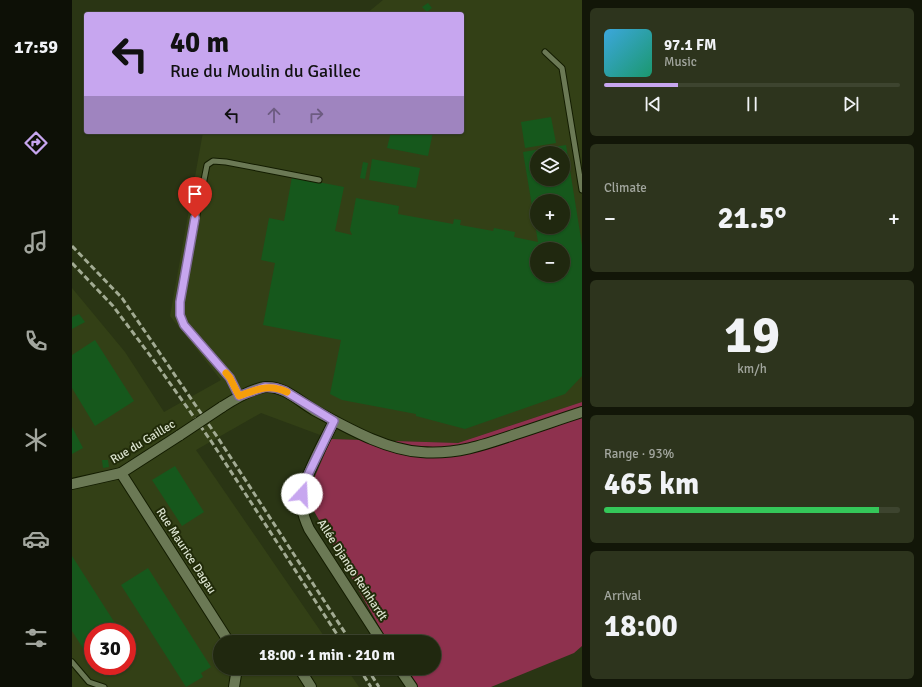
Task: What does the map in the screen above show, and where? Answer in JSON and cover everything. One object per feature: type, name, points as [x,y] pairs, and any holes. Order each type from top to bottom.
[{"type":"street","name":"Rue du Gaillec","points":[[72,484],[120,473],[239,396],[265,387],[285,391],[334,421],[377,441],[406,450],[420,452],[446,453],[464,450],[582,412]]},
{"type":"street","name":"Allée Django Reinhardt","points":[[334,421],[307,477],[302,494],[304,520],[377,635]]},
{"type":"street","name":"Rue Maurice Dagau","points":[[120,473],[224,635]]},
{"type":"street","points":[[234,687],[236,675]]},
{"type":"street","points":[[303,675],[311,687]]},
{"type":"street","points":[[404,675],[412,687]]},
{"type":"lane","points":[[545,52],[562,68],[582,190]]},
{"type":"lane","points":[[239,396],[230,378],[184,325],[180,315],[182,290],[207,165],[213,161],[221,162],[319,180]]},
{"type":"lane","points":[[72,662],[89,682],[104,687]]},
{"type":"shaded area","points":[[383,0],[582,0],[582,402],[458,443],[331,439],[261,413],[196,450],[323,635],[213,635],[213,675],[351,675],[359,687],[72,687],[72,288],[125,352],[164,412],[221,380],[170,316],[203,134],[464,134],[464,12],[368,12]]},
{"type":"shaded area","points":[[582,402],[582,646],[574,653],[491,687],[414,687],[407,675],[441,675],[441,635],[384,635],[306,497],[331,439],[458,443]]},
{"type":"building","points":[[428,3],[432,8],[427,12],[422,7]]},
{"type":"building","points":[[551,117],[556,143],[525,148],[521,122]]},
{"type":"building","points":[[390,134],[433,134],[428,156],[387,148]]},
{"type":"building","points":[[530,151],[530,186],[570,186],[570,170],[582,245],[582,376],[565,394],[465,429],[416,416],[416,414],[342,400],[330,394],[341,340],[263,325],[275,263],[261,260],[269,218],[284,221],[292,177],[344,187],[335,231],[352,235],[350,230],[356,198],[399,206],[398,214],[453,224],[454,219],[461,220],[460,225],[493,231],[494,228],[515,232],[514,237],[538,242],[537,234],[570,234],[570,194],[530,194],[523,152]]},
{"type":"building","points":[[372,159],[420,168],[416,188],[369,180]]},
{"type":"building","points":[[363,162],[368,163],[365,179],[360,178]]},
{"type":"building","points":[[79,314],[85,322],[72,329],[72,317]]},
{"type":"building","points":[[95,340],[134,401],[95,426],[72,388],[72,355]]},
{"type":"building","points":[[72,427],[83,448],[72,454]]},
{"type":"building","points":[[102,460],[108,460],[109,467],[103,468]]},
{"type":"building","points":[[175,466],[204,512],[182,526],[152,480]]},
{"type":"building","points":[[72,556],[115,623],[84,623],[84,650],[72,631]]},
{"type":"building","points":[[148,568],[211,667],[201,673],[203,677],[186,687],[121,585]]},
{"type":"railway","points":[[72,246],[122,298],[218,438],[346,635]]},
{"type":"railway","points":[[72,263],[113,306],[152,358],[211,441],[337,635]]},
{"type":"railway","points":[[363,675],[371,687]]},
{"type":"railway","points":[[371,675],[379,687]]},
{"type":"slow traffic","points":[[226,373],[239,396],[265,387],[276,388],[287,392]]},
{"type":"route","points":[[195,218],[180,302],[180,315],[184,325],[230,378],[239,396],[265,387],[276,388],[285,391],[334,421],[307,477],[302,494]]}]
